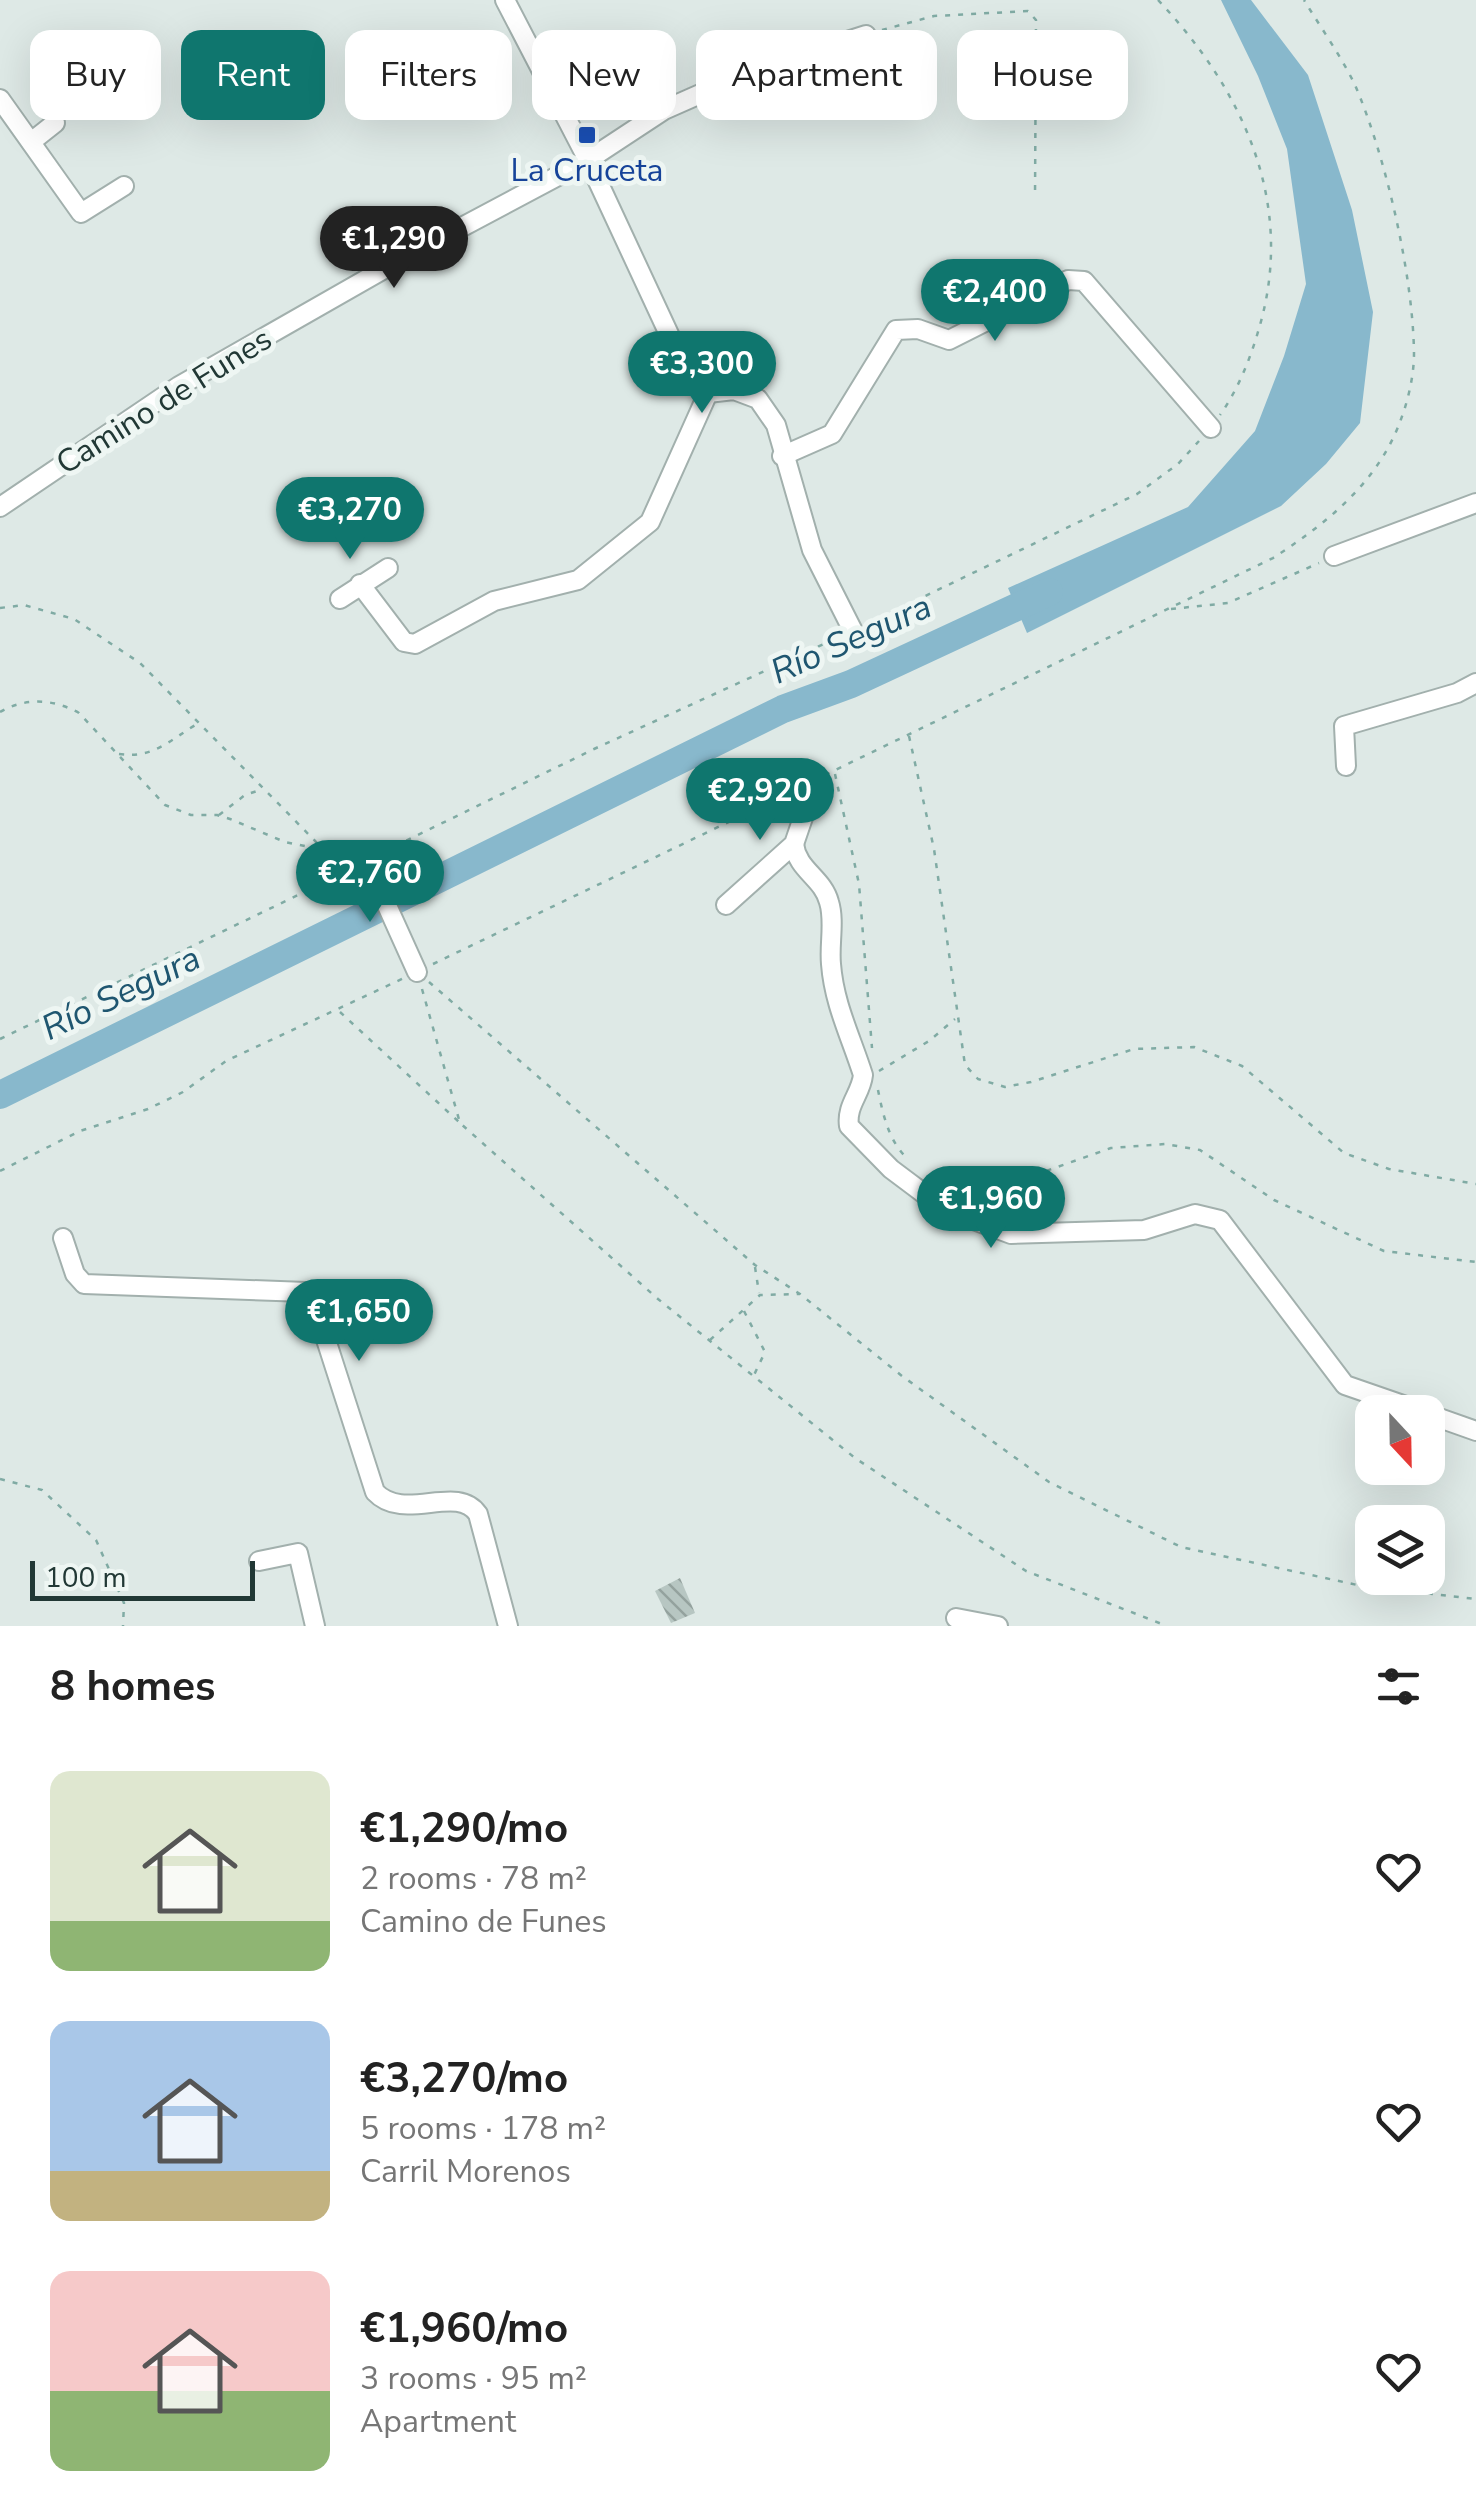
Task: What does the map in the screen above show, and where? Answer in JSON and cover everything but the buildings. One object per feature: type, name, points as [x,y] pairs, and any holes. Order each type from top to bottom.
[{"type":"street","points":[[505,0],[588,160],[681,360],[708,393]]},
{"type":"street","name":"Camino de Funes","points":[[0,507],[179,386],[400,260],[588,160],[664,110],[696,96]]},
{"type":"street","points":[[0,99],[81,213],[124,186]]},
{"type":"street","points":[[31,142],[56,123]]},
{"type":"street","points":[[782,456],[832,434],[896,330],[918,329],[950,340],[1068,280],[1084,281],[1210,428]]},
{"type":"street","points":[[708,393],[734,390],[758,399],[776,425],[782,456],[821,574],[852,631]]},
{"type":"street","points":[[360,584],[404,642],[415,644],[494,601],[578,580],[650,522],[708,393]]},
{"type":"street","points":[[1334,556],[1476,503]]},
{"type":"street","points":[[340,599],[388,568]]},
{"type":"street","points":[[1346,766],[1344,726],[1456,693],[1476,683]]},
{"type":"street","points":[[726,905],[794,844],[809,800],[810,783]]},
{"type":"street","points":[[794,844],[799,862],[830,902],[830,962],[835,992],[845,1030],[870,1085],[849,1106],[849,1126],[901,1178],[955,1213],[1011,1234],[1144,1230],[1194,1214],[1220,1220],[1346,1385],[1374,1395]]},
{"type":"street","points":[[366,860],[417,972]]},
{"type":"street","points":[[63,1238],[75,1274],[84,1284],[306,1292],[320,1321],[375,1492],[400,1506],[455,1502],[473,1507],[508,1626]]},
{"type":"street","points":[[1445,1420],[1476,1432]]},
{"type":"street","points":[[259,1560],[298,1552],[316,1626]]},
{"type":"street","points":[[956,1618],[998,1626]]},
{"type":"path","points":[[0,1170],[80,1131],[148,1109],[183,1092],[226,1061],[1273,558],[1321,526],[1379,463],[1409,396],[1414,355],[1408,294],[1379,149],[1354,83],[1304,0]]},
{"type":"path","points":[[884,30],[934,16],[1028,11],[1036,20],[1035,198]]},
{"type":"path","points":[[1168,609],[1228,604],[1334,556]]},
{"type":"path","points":[[0,608],[24,605],[74,620],[140,663],[322,848],[334,866],[327,883]]},
{"type":"path","points":[[0,1039],[327,883],[366,860],[594,749],[852,631]]},
{"type":"path","points":[[0,712],[11,706],[41,702],[65,706],[79,714],[178,812],[217,815],[285,842],[366,860]]},
{"type":"path","points":[[118,754],[144,754],[162,748],[198,724]]},
{"type":"path","points":[[909,734],[934,849],[965,1066],[978,1079],[1005,1087],[1134,1050],[1194,1048],[1242,1066],[1344,1153],[1389,1169],[1476,1184]]},
{"type":"path","points":[[834,771],[859,884],[873,1056]]},
{"type":"path","points":[[217,815],[246,795],[264,789]]},
{"type":"path","points":[[417,972],[460,1123]]},
{"type":"path","points":[[417,972],[755,1265],[800,1294],[902,1376],[1049,1482],[1180,1547],[1362,1586],[1476,1598]]},
{"type":"path","points":[[338,1010],[658,1299],[854,1458],[1026,1570],[1167,1626]]},
{"type":"path","points":[[914,1165],[899,1151],[870,1085],[956,1018]]},
{"type":"path","points":[[925,1174],[965,1189],[998,1188],[1112,1148],[1165,1144],[1200,1150],[1274,1200],[1384,1251],[1476,1262]]},
{"type":"path","points":[[755,1265],[760,1295]]},
{"type":"path","points":[[710,1340],[760,1295],[800,1294]]},
{"type":"path","points":[[744,1311],[764,1352],[754,1376]]},
{"type":"path","points":[[0,1480],[42,1490],[96,1540],[124,1604],[123,1626]]},
{"type":"water","points":[[1221,0],[1251,0],[1308,75],[1352,210],[1373,312],[1360,423],[1326,464],[1281,506],[1027,633],[1008,588],[1188,507],[1255,431],[1284,356],[1306,284],[1287,149],[1258,76]]},
{"type":"waterway","name":"Río Segura","points":[[0,1095],[783,709],[851,684],[1049,592]]},
{"type":"place","name":"La Cruceta","points":[[587,135]]}]
